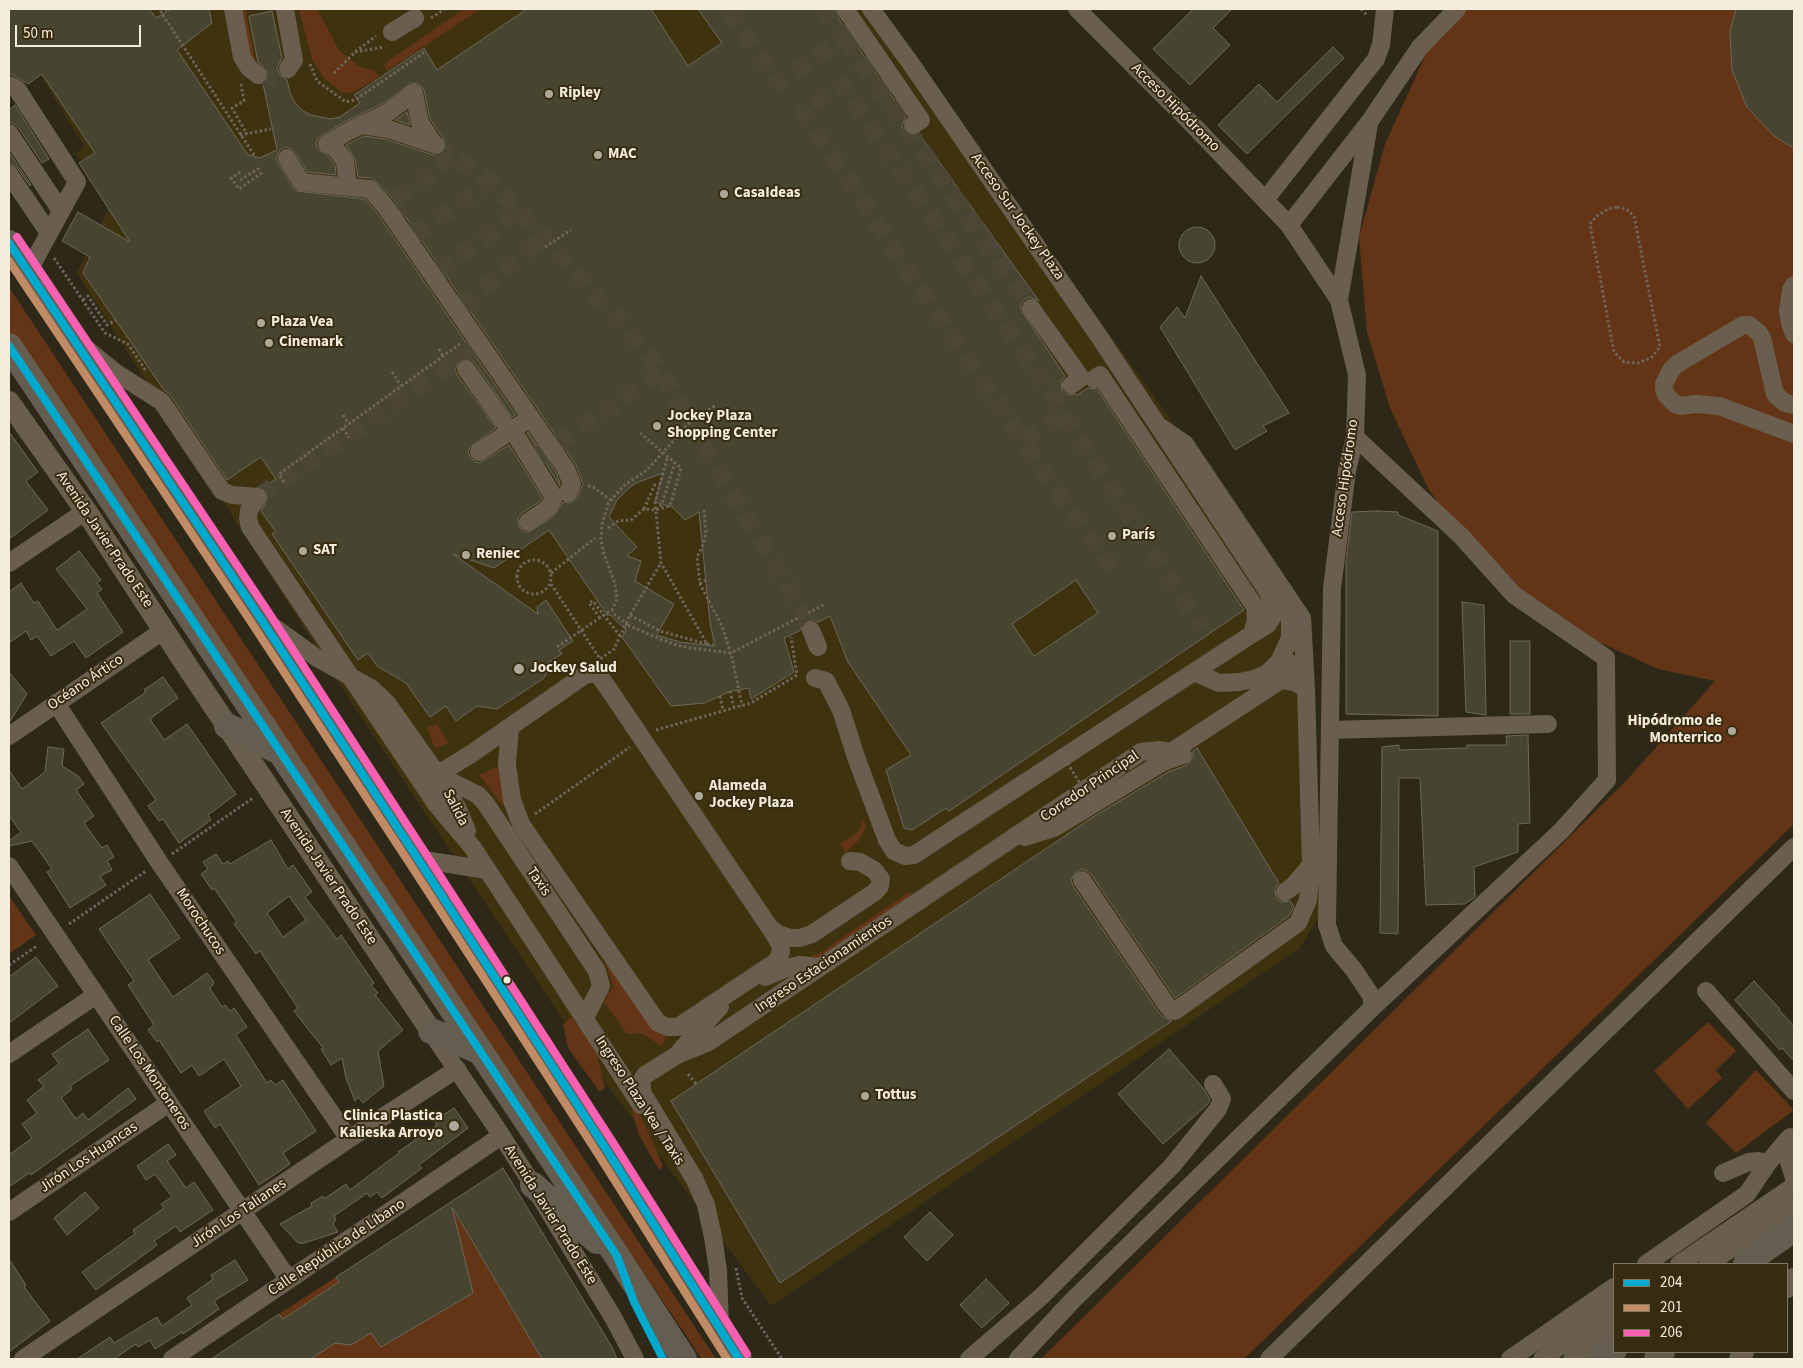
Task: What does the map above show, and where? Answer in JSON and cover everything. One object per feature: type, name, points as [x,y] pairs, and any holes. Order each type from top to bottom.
[{"type":"highway","points":[[9,243],[259,616],[418,859],[739,1359]]},
{"type":"highway","name":"Avenida Javier Prado Este","points":[[9,346],[684,1359]]},
{"type":"highway","points":[[227,726],[278,751]]},
{"type":"highway","points":[[431,1031],[481,1052]]},
{"type":"highway","points":[[532,1185],[590,1236],[617,1256],[634,1302],[663,1359]]},
{"type":"highway","points":[[1748,1261],[1794,1229]]},
{"type":"highway","points":[[720,1329],[754,1359]]},
{"type":"highway","points":[[1601,1359],[1613,1351]]},
{"type":"main road","name":"Avenida Javier Prado Este","points":[[9,402],[86,511],[431,1031]]},
{"type":"street","points":[[233,9],[242,57],[249,68],[258,75]]},
{"type":"street","points":[[285,9],[294,60],[288,69]]},
{"type":"street","points":[[845,9],[921,120],[914,125]]},
{"type":"street","name":"Acceso Sur Jockey Plaza","points":[[871,9],[1160,427],[1264,585]]},
{"type":"street","name":"Acceso Hipódromo","points":[[1077,9],[1192,124],[1289,225],[1339,300],[1357,375],[1355,437],[1347,471],[1332,588],[1327,925],[1334,946],[1354,970],[1372,997],[1372,1008]]},
{"type":"street","points":[[1265,200],[1376,59],[1385,9]]},
{"type":"street","points":[[1289,225],[1370,122],[1420,47],[1457,9]]},
{"type":"street","points":[[392,32],[418,12]]},
{"type":"street","points":[[9,85],[17,90],[78,182],[28,272]]},
{"type":"street","points":[[348,187],[345,160],[335,148],[327,144],[349,131],[387,113],[414,93],[420,123],[435,145],[388,129],[363,125]]},
{"type":"street","points":[[1339,300],[1370,122]]},
{"type":"street","points":[[9,133],[61,211]]},
{"type":"street","points":[[287,158],[300,182],[370,189],[385,206],[566,469],[570,488]]},
{"type":"street","points":[[9,174],[49,233]]},
{"type":"street","points":[[1794,285],[1791,290],[1788,311],[1794,334]]},
{"type":"street","points":[[1031,308],[1081,378],[1071,386]]},
{"type":"street","points":[[1794,405],[1785,403],[1776,394],[1762,338],[1758,332],[1749,326],[1743,326],[1677,364],[1671,370],[1664,384],[1666,395],[1675,404],[1718,406],[1794,434]]},
{"type":"street","points":[[72,337],[115,372],[162,402],[222,491],[232,495],[258,497],[249,510],[250,527],[436,804],[474,848]]},
{"type":"street","points":[[466,369],[503,421]]},
{"type":"street","points":[[1094,379],[1100,375],[1255,607],[1256,620],[1252,634]]},
{"type":"street","points":[[479,452],[530,418]]},
{"type":"street","points":[[1082,880],[1166,1004],[1171,1010],[1175,1011],[1298,923],[1308,900],[1311,865],[1302,618],[1185,444],[1160,427]]},
{"type":"street","points":[[1018,1359],[1072,1301],[1372,1008],[1561,831],[1607,780],[1606,658],[1514,595],[1461,536],[1355,437]]},
{"type":"street","points":[[518,439],[533,460],[554,498],[548,508],[528,522]]},
{"type":"street","points":[[9,563],[86,511]]},
{"type":"street","points":[[815,678],[826,681],[842,710],[856,757],[887,840],[894,851],[905,856],[914,855],[1268,624],[1273,616],[1273,605],[1264,585]]},
{"type":"street","points":[[1194,672],[1219,682],[1239,682],[1266,674],[1279,662],[1290,638],[1290,614],[1274,589],[1264,585]]},
{"type":"street","name":"Salida","points":[[259,616],[317,658],[362,682],[388,702],[458,809],[474,848]]},
{"type":"street","name":"Océano Ártico","points":[[9,736],[164,630]]},
{"type":"street","points":[[811,630],[818,646]]},
{"type":"street","points":[[1279,662],[1290,663],[1297,667],[1306,687]]},
{"type":"street","points":[[434,770],[440,772],[445,770],[586,674],[591,673],[600,677],[780,944],[781,952],[777,961],[678,1027],[668,1027],[658,1023],[521,824],[512,800],[507,764],[510,727]]},
{"type":"street","name":"Corredor Principal","points":[[1006,844],[1141,752],[1160,750],[1171,752],[1281,680],[1295,682],[1306,687]]},
{"type":"street","name":"Morochucos","points":[[56,703],[159,862],[349,1139]]},
{"type":"street","points":[[1330,730],[1548,724]]},
{"type":"street","points":[[1006,844],[1054,828],[1163,762],[1179,755],[1184,755]]},
{"type":"street","name":"Taxis","points":[[434,770],[450,782],[478,794],[597,970],[601,986],[585,1018]]},
{"type":"street","name":"Ingreso Estacionamientos","points":[[696,1181],[643,1094],[641,1082],[645,1075],[677,1055],[707,1043],[1006,844]]},
{"type":"street","points":[[1269,1359],[1794,847]]},
{"type":"street","name":"Ingreso Plaza Vea / Taxis","points":[[474,848],[626,1080],[676,1164],[696,1181]]},
{"type":"street","points":[[418,859],[487,870]]},
{"type":"street","points":[[770,928],[778,934],[791,938],[800,938],[812,934],[875,892],[880,886],[881,879],[874,870],[860,862],[850,861]]},
{"type":"street","points":[[1285,892],[1293,886],[1311,865]]},
{"type":"street","name":"Calle Los Montoneros","points":[[9,866],[289,1280]]},
{"type":"street","points":[[677,1055],[737,989],[790,967],[800,965],[820,967]]},
{"type":"street","points":[[1706,991],[1794,1090]]},
{"type":"street","points":[[9,1054],[96,995]]},
{"type":"street","name":"Avenida Javier Prado Este","points":[[431,1031],[532,1185],[614,1318],[636,1359]]},
{"type":"street","name":"Jirón Los Talianes","points":[[23,1359],[456,1069]]},
{"type":"street","points":[[969,1359],[1042,1296],[1172,1166],[1218,1109],[1222,1099],[1213,1084]]},
{"type":"street","name":"Jirón Los Huancas","points":[[9,1212],[170,1104]]},
{"type":"street","name":"Calle República de Líbano","points":[[172,1359],[501,1136]]},
{"type":"street","points":[[1647,1263],[1747,1194],[1768,1163],[1791,1136]]},
{"type":"street","points":[[1791,1136],[1787,1154],[1794,1178]]},
{"type":"street","points":[[1723,1173],[1749,1162],[1768,1163]]},
{"type":"street","points":[[696,1181],[706,1206],[714,1237],[718,1270],[720,1329]]},
{"type":"street","points":[[1679,1263],[1794,1186]]},
{"type":"street","points":[[1709,1263],[1794,1206]]},
{"type":"street","points":[[1510,1359],[1613,1288]]},
{"type":"street","points":[[1542,1359],[1613,1309]]},
{"type":"street","points":[[1572,1359],[1613,1329]]},
{"type":"path","points":[[167,9],[161,12],[256,158]]},
{"type":"path","points":[[334,73],[355,52]]},
{"type":"path","points":[[310,64],[317,81],[346,102],[355,100],[425,52]]},
{"type":"path","points":[[232,108],[247,134]]},
{"type":"path","points":[[240,135],[271,130]]},
{"type":"path","points":[[240,180],[261,167]]},
{"type":"path","points":[[240,172],[231,178],[239,189],[263,172]]},
{"type":"path","points":[[1617,207],[1626,209],[1634,216],[1660,347],[1651,358],[1638,363],[1624,362],[1614,352],[1590,224],[1597,216],[1608,209],[1617,207]]},
{"type":"path","points":[[546,247],[571,230]]},
{"type":"path","points":[[83,300],[88,296],[108,325],[116,320]]},
{"type":"path","points":[[284,482],[280,474],[463,342]]},
{"type":"path","points":[[439,349],[443,356]]},
{"type":"path","points":[[392,372],[401,386]]},
{"type":"path","points":[[557,647],[612,610],[617,599],[615,584],[603,551],[601,539],[602,525],[611,500],[623,486],[647,470],[692,420],[716,405]]},
{"type":"path","points":[[343,414],[349,423]]},
{"type":"path","points":[[343,428],[350,438]]},
{"type":"path","points":[[639,432],[681,468],[670,506],[656,510],[644,509]]},
{"type":"path","points":[[668,456],[655,502],[662,563],[707,644]]},
{"type":"path","points":[[656,510],[662,504],[675,462]]},
{"type":"path","points":[[608,528],[618,521],[630,520],[644,509],[656,482]]},
{"type":"path","points":[[570,488],[593,487],[611,500]]},
{"type":"path","points":[[704,510],[706,533],[697,558],[700,584],[722,626],[731,653],[742,706]]},
{"type":"path","points":[[551,572],[595,538]]},
{"type":"path","points":[[530,560],[541,560],[546,563],[551,572],[550,584],[543,592],[531,594],[521,588],[517,577],[521,566],[530,560]]},
{"type":"path","points":[[550,584],[600,658],[614,649],[630,615],[662,563]]},
{"type":"path","points":[[700,584],[708,578]]},
{"type":"path","points":[[600,618],[589,603],[593,601],[620,636]]},
{"type":"path","points":[[612,610],[614,614],[628,624],[673,644],[731,653],[825,604]]},
{"type":"path","points":[[630,615],[660,631],[713,644]]},
{"type":"path","points":[[521,824],[654,730],[751,703],[797,675],[791,636]]},
{"type":"path","points":[[722,652],[724,658]]},
{"type":"path","points":[[730,691],[734,708]]},
{"type":"path","points":[[720,696],[723,710]]},
{"type":"path","points":[[1060,750],[1096,811]]},
{"type":"path","points":[[172,854],[256,796]]},
{"type":"path","points":[[64,928],[147,871]]},
{"type":"path","points":[[9,964],[37,946]]},
{"type":"path","points":[[688,1074],[696,1084]]},
{"type":"shaded area","points":[[9,9],[877,9],[1312,617],[1322,912],[1299,949],[771,1306],[597,1071],[353,705],[77,273],[111,204],[76,154],[84,146],[9,25]]},
{"type":"shaded area","points":[[238,9],[245,9],[256,63],[249,59]]},
{"type":"shaded area","points":[[299,9],[317,9],[339,50],[358,66],[376,71],[379,77],[352,93],[341,92],[324,78],[312,59]]},
{"type":"shaded area","points":[[464,9],[480,9],[387,71],[384,64]]},
{"type":"shaded area","name":"Hipódromo de Monterrico","points":[[1458,9],[1794,9],[1794,824],[1244,1359],[1041,1359],[1625,782],[1715,681],[1658,669],[1559,624],[1482,566],[1428,488],[1390,408],[1367,332],[1359,237],[1385,144],[1437,30]]},
{"type":"shaded area","points":[[9,287],[716,1359],[702,1359],[9,333]]},
{"type":"shaded area","points":[[437,724],[449,743],[435,748],[427,728]]},
{"type":"shaded area","points":[[501,765],[509,803],[506,809],[479,775]]},
{"type":"shaded area","points":[[864,820],[866,827],[859,840],[845,853],[840,844],[861,829],[861,822]]},
{"type":"shaded area","points":[[911,891],[911,896],[816,961],[812,955],[818,954]]},
{"type":"shaded area","points":[[9,896],[36,935],[9,954]]},
{"type":"shaded area","points":[[608,961],[649,1024],[666,1036],[662,1046],[641,1033],[627,1034],[604,1002],[613,986],[606,964]]},
{"type":"shaded area","points":[[572,1017],[596,1051],[605,1088],[600,1092],[568,1048],[563,1024]]},
{"type":"shaded area","points":[[1708,1022],[1736,1051],[1716,1070],[1722,1078],[1688,1109],[1654,1071]]},
{"type":"shaded area","points":[[1756,1070],[1794,1110],[1736,1153],[1706,1123]]},
{"type":"shaded area","points":[[631,1108],[641,1116],[663,1166],[659,1170],[639,1135]]},
{"type":"shaded area","points":[[449,1203],[542,1359],[309,1359],[279,1314],[336,1277],[381,1347],[473,1293],[468,1274],[432,1215]]},
{"type":"building","name":"Jockey Plaza Shopping Center","points":[[9,9],[149,9],[156,18],[171,9],[209,9],[212,23],[177,50],[248,155],[260,158],[277,150],[263,84],[268,77],[268,71],[258,62],[249,16],[272,11],[282,58],[277,68],[279,74],[287,80],[295,103],[303,111],[311,115],[331,119],[340,117],[360,103],[354,95],[424,48],[437,70],[527,9],[651,9],[688,66],[722,43],[698,9],[834,9],[836,15],[906,117],[902,125],[904,131],[913,136],[919,134],[1039,301],[1030,297],[1025,299],[1021,304],[1021,310],[1065,376],[1061,381],[1062,391],[1067,395],[1077,395],[1088,388],[1097,389],[1244,610],[949,811],[946,808],[912,830],[904,828],[886,770],[911,755],[848,662],[830,616],[818,622],[812,619],[807,620],[802,624],[801,630],[784,638],[794,672],[751,699],[749,688],[728,692],[705,703],[671,706],[622,637],[626,630],[610,615],[608,616],[549,530],[494,568],[453,554],[538,614],[537,607],[546,600],[573,641],[559,650],[562,654],[544,665],[547,671],[544,678],[497,709],[477,706],[456,721],[446,706],[430,717],[406,683],[377,666],[368,653],[358,660],[272,534],[276,532],[261,511],[268,498],[269,490],[267,485],[276,479],[261,457],[227,480],[171,396],[164,390],[83,273],[90,257],[62,241],[78,212],[130,242],[79,163],[95,153],[42,74],[28,84],[9,73]],"holes":[[[412,83],[419,84],[424,90],[430,119],[446,142],[446,148],[443,153],[433,155],[385,139],[364,136],[346,145],[355,159],[358,177],[371,178],[394,200],[576,465],[583,484],[577,498],[570,503],[563,502],[554,516],[529,532],[524,532],[520,528],[518,518],[522,513],[540,501],[542,497],[509,445],[480,463],[475,462],[470,457],[468,452],[470,447],[496,428],[457,375],[455,370],[459,361],[465,358],[474,362],[512,417],[516,415],[377,213],[365,199],[296,191],[276,159],[281,149],[286,147],[296,153],[307,172],[336,175],[335,165],[328,156],[318,149],[316,144],[318,138],[344,122],[382,104]],[[663,473],[655,502],[672,507],[685,520],[699,512],[710,623],[715,646],[680,642],[657,635],[674,604],[635,581],[641,561],[627,556],[637,547],[609,517],[617,500],[636,483]],[[1076,580],[1098,613],[1034,656],[1012,624]]]},
{"type":"building","points":[[1193,9],[1232,9],[1213,28],[1230,45],[1190,85],[1153,49]]},
{"type":"building","points":[[1736,9],[1794,9],[1794,148],[1774,136],[1747,107],[1732,70],[1730,31]]},
{"type":"building","points":[[1333,47],[1344,58],[1247,154],[1218,125],[1259,84],[1277,102]]},
{"type":"building","points":[[15,105],[49,159],[42,163],[18,127],[9,122],[9,110]]},
{"type":"building","points":[[407,112],[410,125],[395,120]]},
{"type":"building","points":[[9,152],[30,186],[17,168],[9,163]]},
{"type":"building","points":[[1197,227],[1204,228],[1210,232],[1214,238],[1214,252],[1210,258],[1204,262],[1197,263],[1190,262],[1184,258],[1180,252],[1179,245],[1180,238],[1184,232],[1190,228]]},
{"type":"building","points":[[1201,276],[1289,413],[1263,426],[1267,431],[1235,450],[1160,327],[1177,307],[1185,318]]},
{"type":"building","points":[[9,432],[38,472],[26,481],[48,510],[9,539]]},
{"type":"building","points":[[527,433],[557,474],[560,486]]},
{"type":"building","points":[[1352,512],[1398,512],[1398,515],[1438,531],[1438,716],[1346,714],[1346,561]]},
{"type":"building","points":[[79,551],[101,580],[97,583],[102,589],[97,593],[123,632],[86,658],[74,641],[51,656],[37,636],[31,640],[26,631],[9,643],[9,592],[21,583],[34,603],[38,601],[57,630],[87,609],[56,569]]},
{"type":"building","points":[[1462,602],[1484,605],[1486,715],[1466,712]]},
{"type":"building","points":[[1510,641],[1530,641],[1530,714],[1510,714]]},
{"type":"building","points":[[9,672],[27,694],[9,723]]},
{"type":"building","points":[[163,677],[178,698],[150,719],[164,740],[187,724],[236,794],[208,815],[211,820],[179,843],[163,819],[159,821],[148,806],[156,800],[101,723],[146,692],[144,690]]},
{"type":"building","points":[[1528,735],[1530,823],[1518,824],[1518,852],[1474,867],[1475,897],[1465,904],[1426,905],[1420,778],[1399,778],[1398,934],[1380,933],[1382,747],[1399,745],[1399,750],[1467,748],[1467,745],[1507,745],[1506,736]]},
{"type":"building","points":[[48,747],[64,749],[62,766],[78,776],[84,784],[76,790],[94,816],[84,823],[102,848],[107,845],[114,857],[107,861],[112,870],[100,876],[106,885],[70,908],[47,872],[52,869],[32,841],[9,846],[9,841],[21,832],[9,816],[9,770],[22,789],[45,772]]},
{"type":"building","points":[[1197,748],[1279,883],[1275,888],[1276,898],[1281,902],[1290,901],[1294,907],[1289,916],[1175,998],[1091,874],[1082,869],[1076,872],[1071,880],[1073,886],[1157,1010],[1163,1017],[1172,1021],[780,1283],[671,1101],[1093,817],[1168,772],[1187,765],[1193,757],[1193,751]]},
{"type":"building","points":[[271,840],[288,869],[293,865],[312,892],[305,897],[337,939],[341,935],[374,983],[371,985],[378,993],[375,995],[403,1030],[378,1051],[384,1086],[363,1103],[358,1097],[355,1101],[346,1078],[342,1058],[331,1065],[321,1049],[323,1048],[294,1011],[298,1008],[260,951],[256,954],[234,924],[237,922],[214,888],[212,890],[201,874],[208,869],[203,862],[216,854],[223,864],[228,861],[230,864]],"holes":[[[289,896],[306,920],[283,937],[267,913]]]},
{"type":"building","points":[[150,894],[180,938],[148,960],[173,997],[207,973],[214,982],[210,989],[222,1007],[225,1005],[230,1011],[234,1008],[247,1027],[236,1035],[267,1083],[271,1080],[275,1085],[283,1080],[316,1131],[283,1153],[290,1164],[259,1185],[220,1124],[215,1128],[204,1111],[241,1086],[224,1059],[199,1076],[192,1065],[181,1073],[159,1040],[157,1042],[148,1030],[154,1025],[128,985],[134,981],[99,929]]},
{"type":"building","points":[[36,957],[58,986],[9,1023],[9,977]]},
{"type":"building","points":[[1754,981],[1794,1026],[1794,1061],[1782,1048],[1780,1050],[1735,1000]]},
{"type":"building","points":[[88,1029],[109,1060],[70,1086],[72,1089],[61,1098],[76,1119],[83,1113],[88,1120],[128,1088],[136,1099],[31,1175],[29,1173],[9,1187],[9,1155],[32,1138],[22,1124],[37,1113],[27,1100],[44,1086],[38,1080],[59,1064],[52,1054]]},
{"type":"building","points":[[1169,1049],[1204,1089],[1210,1100],[1207,1105],[1163,1144],[1118,1094]]},
{"type":"building","points":[[454,1108],[468,1128],[419,1165],[422,1168],[382,1198],[377,1192],[370,1197],[367,1193],[334,1216],[336,1219],[333,1224],[338,1232],[301,1244],[280,1224],[312,1206],[311,1203],[323,1196],[324,1199],[346,1184],[350,1190],[398,1152],[437,1125],[434,1121]]},
{"type":"building","points":[[168,1144],[176,1155],[167,1161],[186,1188],[194,1182],[213,1210],[180,1232],[176,1226],[154,1241],[157,1245],[96,1290],[82,1272],[135,1234],[133,1230],[164,1208],[161,1204],[172,1197],[155,1174],[146,1180],[137,1166]]},
{"type":"building","points":[[503,1168],[612,1347],[617,1359],[542,1359],[452,1207],[473,1293],[381,1347],[371,1333],[351,1345],[335,1343],[311,1359],[211,1359],[279,1314],[283,1319],[339,1282],[336,1277]]},
{"type":"building","points":[[85,1192],[99,1208],[67,1235],[54,1218]]},
{"type":"building","points":[[930,1212],[953,1235],[927,1261],[904,1237]]},
{"type":"building","points":[[9,1259],[26,1285],[24,1287],[50,1321],[9,1352]]},
{"type":"building","points":[[235,1260],[248,1280],[214,1301],[219,1309],[183,1334],[182,1332],[155,1349],[150,1340],[138,1347],[136,1344],[114,1359],[77,1359],[110,1337],[114,1343],[157,1317],[162,1326],[192,1305],[187,1298],[213,1279],[211,1275]]},
{"type":"building","points":[[986,1279],[1009,1303],[982,1328],[960,1305]]},
{"type":"tunnel","points":[[728,9],[779,83],[844,38],[824,9]]},
{"type":"tunnel","points":[[844,38],[1031,308]]},
{"type":"tunnel","points":[[258,75],[276,76],[288,69]]},
{"type":"tunnel","points":[[1113,570],[1024,442],[802,112],[842,85],[1054,398],[1203,629]]},
{"type":"tunnel","points":[[436,145],[491,183],[520,211],[651,359],[801,609],[811,630]]},
{"type":"tunnel","points":[[402,219],[390,202],[454,156]]},
{"type":"tunnel","points":[[413,235],[491,183]]},
{"type":"tunnel","points":[[437,271],[520,211]]},
{"type":"tunnel","points":[[462,307],[543,237]]},
{"type":"tunnel","points":[[258,497],[485,341]]},
{"type":"tunnel","points":[[534,459],[661,373]]},
{"type":"tunnel","points":[[1024,442],[1063,413]]},
{"type":"transit line","name":"206","points":[[17,237],[267,610],[614,1144],[747,1354]]},
{"type":"transit line","name":"204","points":[[9,243],[259,616],[418,859],[606,1149],[739,1359]]},
{"type":"transit line","name":"201","points":[[9,261],[251,622],[410,864],[598,1154],[727,1359]]},
{"type":"transit line","name":"204","points":[[9,346],[617,1256],[634,1302],[663,1359]]},
{"type":"place","name":"Ripley","points":[[549,94]]},
{"type":"place","name":"MAC","points":[[598,155]]},
{"type":"place","name":"CasaIdeas","points":[[724,194]]},
{"type":"place","name":"Plaza Vea","points":[[261,323]]},
{"type":"place","name":"Cinemark","points":[[269,343]]},
{"type":"place","name":"Jockey Plaza Shopping Center","points":[[657,426]]},
{"type":"place","name":"París","points":[[1112,536]]},
{"type":"place","name":"SAT","points":[[303,551]]},
{"type":"place","name":"Reniec","points":[[466,555]]},
{"type":"place","name":"Jockey Salud","points":[[519,669]]},
{"type":"place","name":"Hipódromo de Monterrico","points":[[1732,731]]},
{"type":"place","name":"Alameda Jockey Plaza","points":[[699,796]]},
{"type":"place","name":"Tottus","points":[[865,1096]]},
{"type":"place","name":"Clinica Plastica Kalieska Arroyo","points":[[454,1126]]}]
